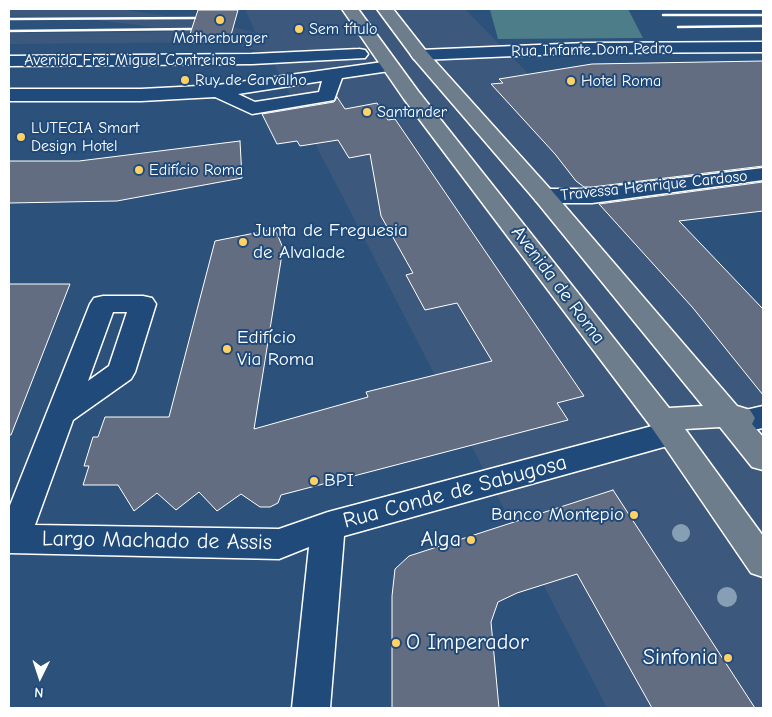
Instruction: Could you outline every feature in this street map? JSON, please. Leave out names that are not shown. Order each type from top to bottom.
[{"type":"main road","name":"Avenida de Roma","points":[[350,9],[385,59],[666,427],[763,562]]},
{"type":"main road","points":[[385,9],[420,55],[742,419],[763,458]]},
{"type":"main road","points":[[385,59],[420,55]]},
{"type":"main road","points":[[666,427],[742,419]]},
{"type":"street","name":"Rua Infante Dom Pedro","points":[[420,55],[586,48],[763,47]]},
{"type":"street","name":"Avenida Frei Miguel Contreiras","points":[[244,86],[266,74],[269,70],[268,66],[262,62],[252,59]]},
{"type":"street","name":"Avenida Frei Miguel Contreiras","points":[[9,61],[385,59]]},
{"type":"street","name":"Avenida Frei Miguel Contreiras","points":[[9,96],[141,95],[218,91],[334,74],[385,59]]},
{"type":"street","points":[[218,91],[252,108],[327,96],[334,74]]},
{"type":"street","name":"Travessa Henrique Cardoso","points":[[544,196],[592,196],[763,174]]},
{"type":"street","name":"Largo Machado de Assis","points":[[61,414],[11,539],[279,544],[328,526]]},
{"type":"street","name":"Rua Conde de Sabugosa","points":[[311,708],[328,526],[666,427]]},
{"type":"shaded area","points":[[9,9],[119,9],[194,20],[198,10],[238,10],[233,27],[256,33],[245,9],[465,9],[627,175],[763,308],[763,708],[607,708],[274,64],[266,53],[227,42],[9,44],[9,33],[173,32],[138,25],[86,19],[9,16]]},
{"type":"green space","points":[[628,9],[643,38],[498,39],[490,10]]},
{"type":"building","points":[[198,10],[238,10],[229,42],[187,43]]},
{"type":"building","points":[[763,61],[763,166],[592,187],[584,187],[576,181],[555,154],[491,84],[503,83],[499,79],[592,64]]},
{"type":"building","points":[[337,97],[345,109],[377,103],[388,120],[395,119],[584,396],[557,403],[568,420],[281,495],[278,503],[270,507],[260,507],[241,494],[217,511],[199,492],[176,510],[157,493],[134,511],[118,485],[83,485],[89,466],[84,466],[93,437],[98,437],[105,417],[169,417],[215,241],[275,229],[283,248],[254,429],[368,397],[366,392],[492,361],[457,303],[425,310],[406,275],[413,273],[381,216],[370,154],[349,158],[338,140],[300,146],[297,141],[277,144],[262,114],[334,102]]},
{"type":"building","name":"Edifício Roma","points":[[240,141],[242,178],[117,201],[9,203],[9,161],[79,161]]},
{"type":"building","points":[[763,182],[763,211],[679,221],[763,309],[763,395],[693,308],[599,204]]},
{"type":"building","points":[[9,284],[70,284],[11,435],[9,435]]},
{"type":"building","points":[[613,490],[755,708],[652,708],[577,574],[517,593],[498,602],[491,622],[499,708],[392,708],[392,596],[395,569],[409,556]]},
{"type":"railway","points":[[663,15],[763,15]]},
{"type":"railway","points":[[9,19],[195,18]]},
{"type":"railway","points":[[678,27],[763,26]]},
{"type":"railway","points":[[9,31],[191,29]]},
{"type":"place","name":"Motherburger","points":[[220,20]]},
{"type":"place","name":"Sem título","points":[[299,29]]},
{"type":"place","name":"Ruy de Carvalho","points":[[185,80]]},
{"type":"place","name":"Hotel Roma","points":[[571,81]]},
{"type":"place","name":"Santander","points":[[367,112]]},
{"type":"place","name":"LUTECIA Smart Design Hotel","points":[[21,137]]},
{"type":"place","name":"Edifício Roma","points":[[139,170]]},
{"type":"place","name":"Junta de Freguesia de Alvalade","points":[[243,242]]},
{"type":"place","name":"Edifício Via Roma","points":[[227,349]]},
{"type":"place","name":"BPI","points":[[314,481]]},
{"type":"place","name":"Banco Montepio","points":[[634,515]]},
{"type":"place","name":"Alga","points":[[471,540]]},
{"type":"place","name":"O Imperador","points":[[396,643]]},
{"type":"place","name":"Sinfonia","points":[[728,658]]}]
